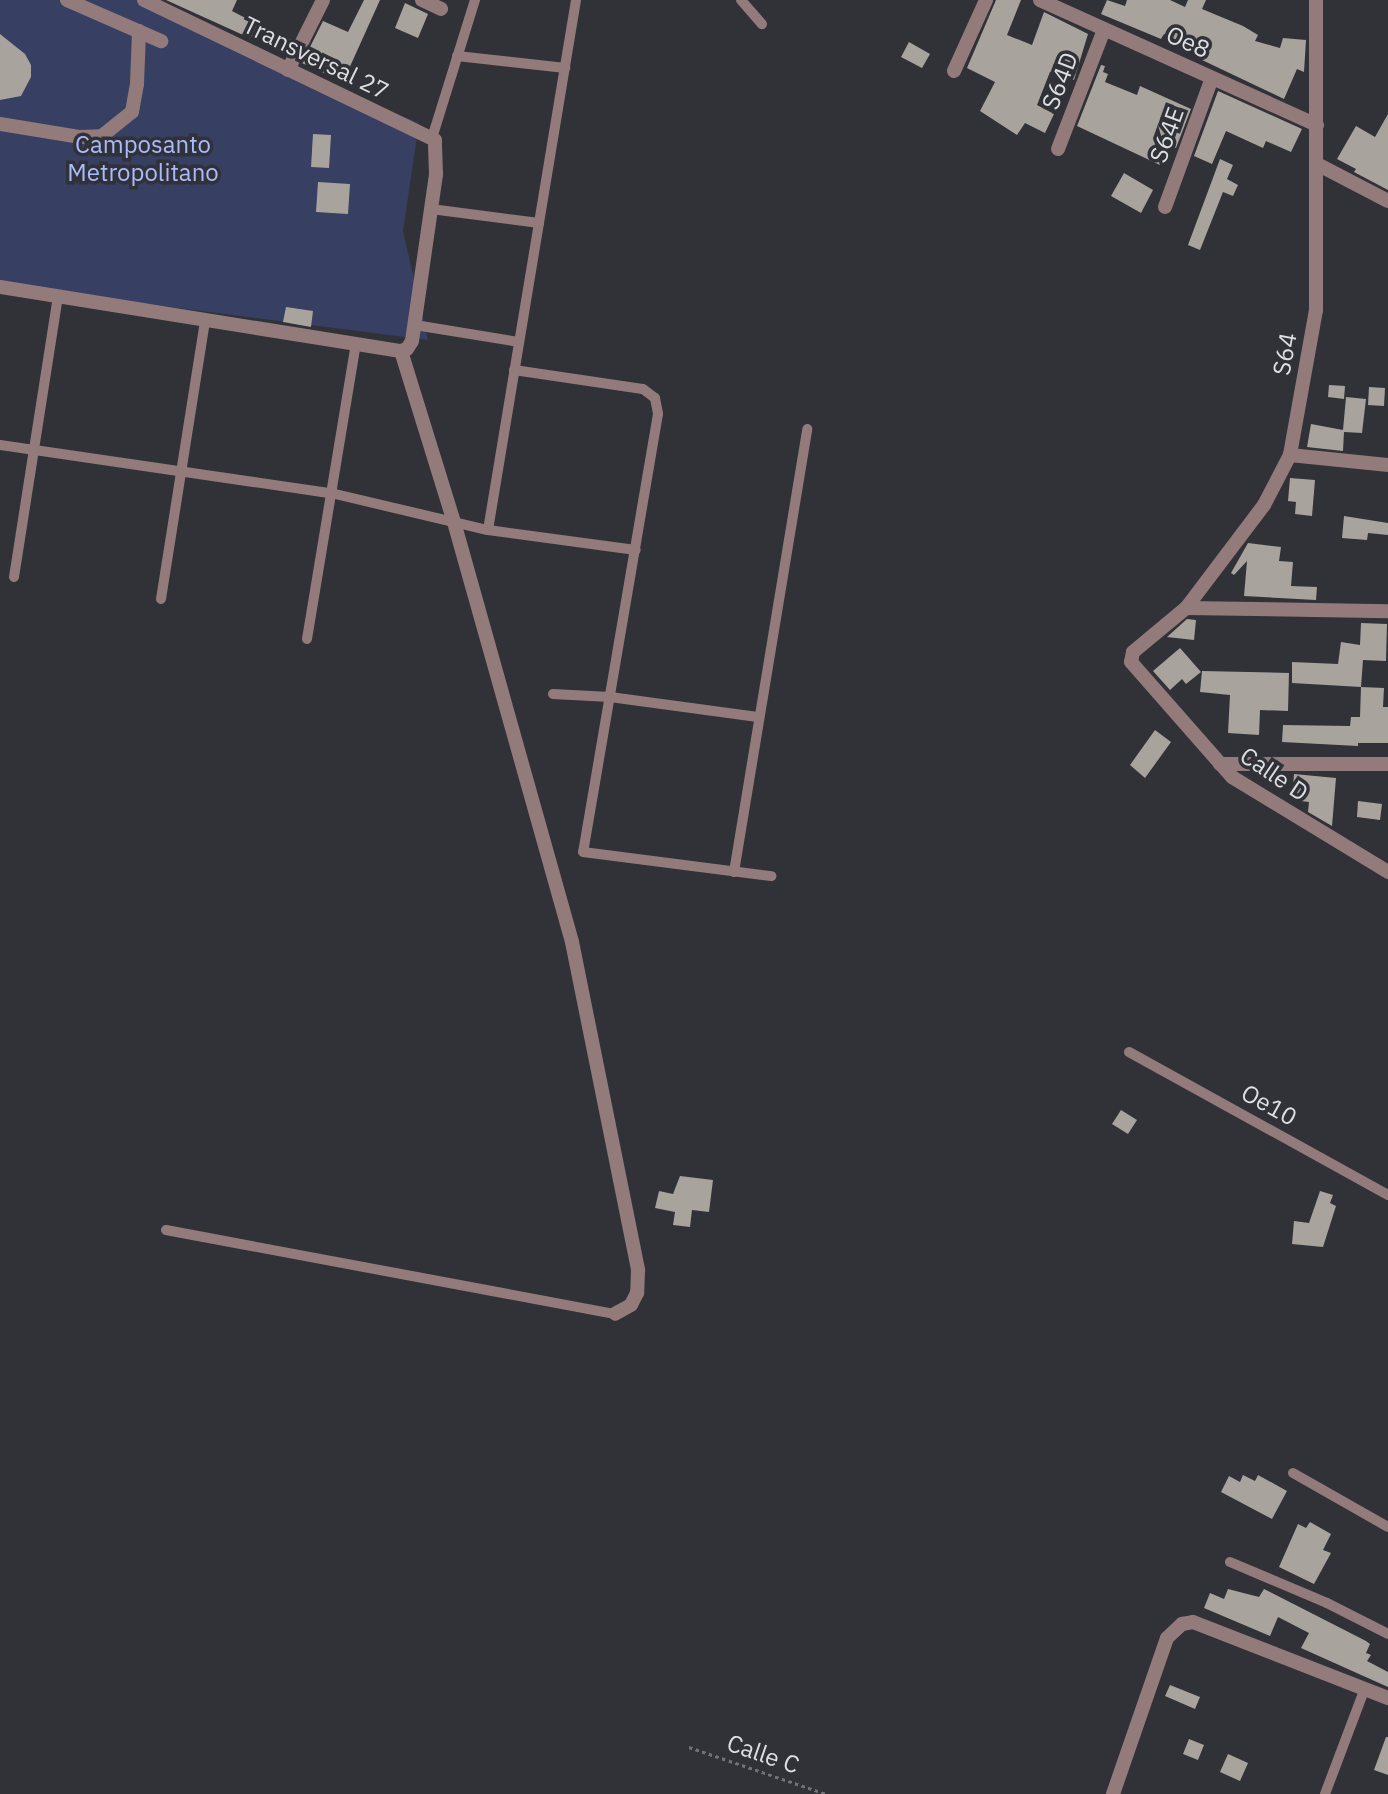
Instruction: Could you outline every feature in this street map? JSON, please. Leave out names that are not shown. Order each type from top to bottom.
[{"type":"street","points":[[67,0],[161,41]]},
{"type":"street","name":"Transversal 27","points":[[144,0],[432,138]]},
{"type":"street","points":[[288,70],[323,0]]},
{"type":"street","points":[[422,0],[441,9]]},
{"type":"street","points":[[954,71],[986,0]]},
{"type":"street","name":"Oe8","points":[[1040,0],[1317,125]]},
{"type":"street","name":"S64","points":[[1131,657],[1133,652],[1186,608],[1264,505],[1290,455],[1316,310],[1316,0]]},
{"type":"street","name":"S64D","points":[[1058,149],[1104,30]]},
{"type":"street","points":[[0,124],[79,137],[102,136],[131,112],[137,84],[139,31]]},
{"type":"street","name":"S64E","points":[[1165,208],[1212,78]]},
{"type":"street","points":[[0,287],[401,351],[407,349],[415,326],[431,209],[437,148],[432,138]]},
{"type":"street","points":[[1318,164],[1388,201]]},
{"type":"street","points":[[401,351],[454,522],[575,955],[638,1270],[637,1293],[631,1305],[615,1314]]},
{"type":"street","points":[[1290,455],[1388,465]]},
{"type":"street","points":[[1186,608],[1388,611]]},
{"type":"street","name":"Calle D","points":[[1131,657],[1133,666],[1232,777],[1388,872]]},
{"type":"street","points":[[1220,765],[1388,764]]},
{"type":"street","points":[[1113,1794],[1167,1639],[1182,1623],[1193,1622],[1388,1698]]},
{"type":"lane","points":[[432,138],[475,0]]},
{"type":"lane","points":[[488,530],[576,0]]},
{"type":"lane","points":[[741,0],[762,24]]},
{"type":"lane","points":[[457,56],[565,68]]},
{"type":"lane","points":[[431,209],[539,223]]},
{"type":"lane","points":[[14,578],[58,297]]},
{"type":"lane","points":[[161,599],[205,320]]},
{"type":"lane","points":[[415,326],[519,342]]},
{"type":"lane","points":[[307,639],[356,344]]},
{"type":"lane","points":[[514,370],[643,389],[655,398],[658,414],[583,852],[771,876]]},
{"type":"lane","points":[[734,872],[807,429]]},
{"type":"lane","points":[[0,445],[331,493],[488,530],[636,550]]},
{"type":"lane","points":[[552,694],[610,697],[758,716]]},
{"type":"lane","name":"Oe10","points":[[1129,1052],[1388,1195]]},
{"type":"lane","points":[[166,1230],[615,1314]]},
{"type":"lane","points":[[1293,1473],[1388,1527]]},
{"type":"lane","points":[[1230,1562],[1327,1603],[1388,1634]]},
{"type":"lane","points":[[1325,1794],[1365,1688]]},
{"type":"path","name":"Calle C","points":[[689,1747],[825,1794]]},
{"type":"green space","name":"Camposanto Metropolitano","points":[[0,0],[144,0],[288,70],[419,123],[403,231],[428,340],[0,285]]},
{"type":"building","points":[[166,0],[237,0],[232,11],[259,25],[252,39]]},
{"type":"building","points":[[364,0],[380,0],[343,82],[302,63],[323,21],[348,32]]},
{"type":"building","points":[[996,0],[1021,0],[1007,35],[1032,45],[1044,12],[1088,34],[1074,80],[1050,72],[1037,105],[1054,114],[1045,133],[1025,123],[1017,135],[980,111],[995,82],[967,68]]},
{"type":"building","points":[[1107,0],[1125,6],[1127,0],[1170,0],[1185,7],[1188,0],[1206,0],[1202,9],[1258,35],[1255,41],[1280,48],[1283,38],[1306,40],[1304,72],[1297,69],[1284,99],[1202,60],[1205,53],[1164,34],[1161,39],[1101,14]]},
{"type":"building","points":[[405,3],[428,14],[418,38],[395,28]]},
{"type":"building","points":[[0,34],[25,54],[31,65],[31,77],[21,96],[0,100]]},
{"type":"building","points":[[281,35],[292,40],[285,54],[275,49]]},
{"type":"building","points":[[909,42],[930,54],[922,68],[901,57]]},
{"type":"building","points":[[1101,65],[1105,66],[1103,72],[1108,74],[1105,82],[1137,95],[1140,86],[1191,109],[1176,148],[1169,145],[1160,165],[1077,126]]},
{"type":"building","points":[[1218,91],[1302,129],[1291,152],[1266,141],[1263,148],[1226,131],[1212,164],[1194,156]]},
{"type":"building","points":[[1388,114],[1388,190],[1354,172],[1356,169],[1337,159],[1356,126],[1375,137]]},
{"type":"building","points":[[313,134],[331,135],[329,168],[311,167]]},
{"type":"building","points":[[1220,159],[1233,165],[1227,179],[1238,185],[1233,196],[1223,192],[1200,250],[1188,245]]},
{"type":"building","points":[[1124,173],[1153,190],[1141,213],[1111,196]]},
{"type":"building","points":[[318,182],[350,184],[348,214],[316,212]]},
{"type":"building","points":[[286,307],[313,311],[311,327],[283,322]]},
{"type":"building","points":[[1329,385],[1345,386],[1344,399],[1328,397]]},
{"type":"building","points":[[1369,387],[1385,388],[1384,406],[1368,405]]},
{"type":"building","points":[[1346,397],[1366,399],[1362,433],[1344,432],[1343,451],[1307,447],[1311,424],[1343,430]]},
{"type":"building","points":[[1290,478],[1315,480],[1312,516],[1295,514],[1296,502],[1288,501]]},
{"type":"building","points":[[1344,516],[1388,523],[1388,535],[1368,533],[1367,540],[1342,538]]},
{"type":"building","points":[[1248,543],[1281,547],[1279,561],[1293,562],[1291,586],[1317,587],[1316,600],[1244,596],[1247,561],[1234,575],[1231,573]]},
{"type":"building","points":[[1187,619],[1196,620],[1194,640],[1167,637]]},
{"type":"building","points":[[1361,623],[1387,624],[1386,661],[1363,660],[1361,687],[1292,683],[1292,662],[1338,664],[1341,642],[1360,645]]},
{"type":"building","points":[[1180,648],[1201,672],[1186,684],[1182,679],[1170,690],[1153,671]]},
{"type":"building","points":[[1202,671],[1289,673],[1288,711],[1260,710],[1259,735],[1228,733],[1230,695],[1200,692]]},
{"type":"building","points":[[1361,687],[1384,688],[1383,707],[1388,707],[1388,743],[1358,743],[1358,746],[1282,742],[1283,725],[1350,726],[1351,717],[1360,717]]},
{"type":"building","points":[[1155,730],[1171,742],[1145,778],[1130,765]]},
{"type":"building","points":[[1294,774],[1336,778],[1332,826],[1308,812],[1309,802],[1292,800]]},
{"type":"building","points":[[1358,801],[1382,804],[1380,820],[1357,817]]},
{"type":"building","points":[[1121,1110],[1137,1120],[1128,1134],[1112,1124]]},
{"type":"building","points":[[680,1176],[713,1180],[709,1212],[692,1210],[690,1227],[673,1225],[675,1212],[655,1208],[659,1191],[673,1194]]},
{"type":"building","points":[[1320,1191],[1333,1195],[1330,1203],[1336,1206],[1323,1247],[1292,1244],[1294,1221],[1309,1223]]},
{"type":"building","points":[[1243,1475],[1255,1481],[1258,1475],[1287,1491],[1272,1519],[1221,1492],[1229,1476],[1240,1482]]},
{"type":"building","points":[[1310,1522],[1331,1534],[1323,1550],[1331,1553],[1314,1584],[1279,1567],[1298,1524],[1306,1528]]},
{"type":"building","points":[[1228,1589],[1259,1597],[1264,1589],[1366,1641],[1370,1644],[1366,1653],[1371,1655],[1367,1661],[1388,1672],[1388,1687],[1301,1648],[1309,1633],[1278,1617],[1270,1636],[1204,1608],[1210,1593],[1224,1599]]},
{"type":"building","points":[[1170,1685],[1200,1697],[1195,1709],[1165,1696]]},
{"type":"building","points":[[1388,1737],[1388,1775],[1374,1770]]},
{"type":"building","points":[[1189,1739],[1204,1745],[1198,1760],[1183,1754]]},
{"type":"building","points":[[1228,1754],[1248,1763],[1240,1781],[1220,1772]]}]
